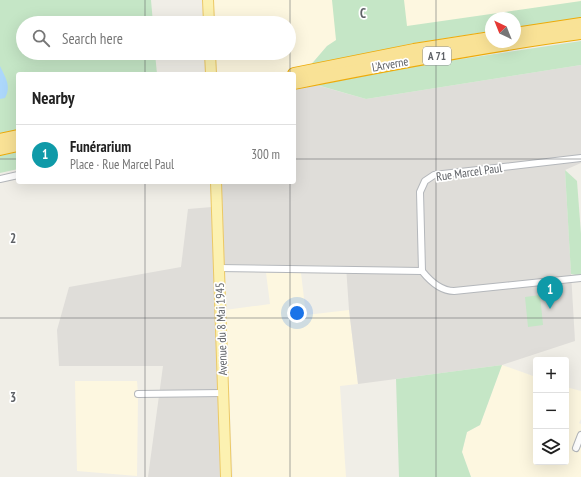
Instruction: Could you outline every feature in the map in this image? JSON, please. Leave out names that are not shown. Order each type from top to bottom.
[{"type":"highway","points":[[521,33],[581,24]]},
{"type":"highway","name":"L'Arverne","points":[[296,83],[485,47],[581,33]]},
{"type":"highway","name":"L'Arverne","points":[[296,74],[414,50],[485,39]]},
{"type":"highway","points":[[0,140],[16,136]]},
{"type":"highway","points":[[0,149],[16,145]]},
{"type":"main road","points":[[208,0],[209,16]]},
{"type":"main road","points":[[210,60],[211,72]]},
{"type":"main road","name":"Avenue du 8 Mai 1945","points":[[216,184],[226,477]]},
{"type":"street","name":"Rue Marcel Paul","points":[[422,271],[420,192],[425,182],[434,175],[581,158]]},
{"type":"street","points":[[0,179],[16,175]]},
{"type":"street","points":[[218,268],[422,271],[439,287],[454,292],[581,278]]},
{"type":"street","points":[[138,394],[223,393]]},
{"type":"street","points":[[576,448],[581,435]]},
{"type":"shaded area","points":[[213,0],[581,0],[581,3],[521,12],[485,12],[485,18],[336,41],[327,46],[309,67],[286,72],[216,72],[215,60],[296,60],[296,16],[214,16]]},
{"type":"shaded area","points":[[581,65],[581,163],[565,170],[575,341],[502,365],[358,384],[349,310],[346,266],[224,264],[219,184],[296,184],[296,90],[316,85],[366,99]]},
{"type":"shaded area","points":[[212,207],[218,334],[221,477],[148,477],[163,366],[59,366],[57,330],[69,287],[181,267],[188,209]]},
{"type":"shaded area","points":[[266,273],[301,273],[306,315],[349,310],[358,384],[340,386],[346,477],[233,477],[225,310],[270,304]]},
{"type":"shaded area","points":[[502,365],[533,376],[533,465],[569,465],[569,388],[581,391],[581,419],[579,423],[581,424],[581,477],[471,477],[462,452],[467,432],[480,425]]},
{"type":"shaded area","points":[[75,381],[137,381],[137,476],[77,471]]},
{"type":"green space","points":[[0,0],[151,0],[152,16],[16,16],[16,60],[156,60],[157,72],[16,72],[16,148],[3,155],[16,152],[16,169],[0,173]]},
{"type":"green space","points":[[332,0],[404,0],[407,26],[485,15],[485,32],[409,44],[309,67],[327,46],[336,40]]},
{"type":"green space","points":[[581,1],[581,18],[521,27],[521,12],[504,12]]},
{"type":"green space","points":[[581,41],[581,65],[366,99],[317,85],[421,65]]},
{"type":"green space","points":[[565,170],[577,181],[581,234],[581,276],[571,274]]},
{"type":"green space","points":[[540,295],[543,325],[528,327],[525,297]]},
{"type":"green space","points":[[502,365],[480,425],[467,432],[462,452],[471,477],[399,477],[396,379]]},
{"type":"water","points":[[0,66],[6,78],[8,89],[5,98],[0,99]]},
{"type":"place","name":"Funérarium","points":[[550,309]]}]
